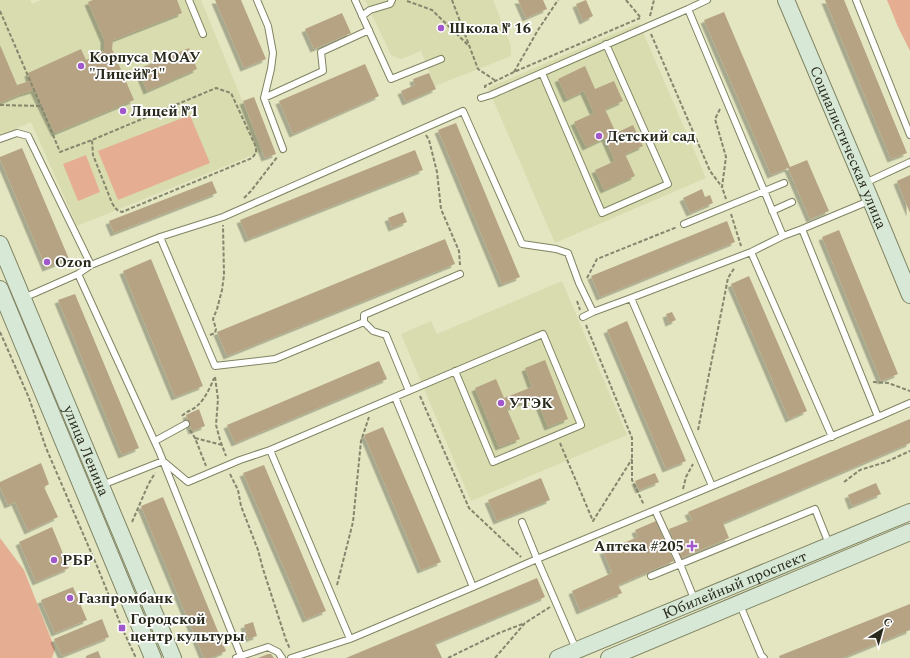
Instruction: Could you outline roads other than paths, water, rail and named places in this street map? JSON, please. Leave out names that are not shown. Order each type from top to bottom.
[{"type":"main road","name":"Социалистическая улица","points":[[786,0],[910,295]]},
{"type":"main road","name":"улица Ленина","points":[[0,244],[173,658]]},
{"type":"main road","name":"улица Ленина","points":[[0,289],[153,658]]},
{"type":"main road","name":"Юбилейный проспект","points":[[609,658],[707,605],[830,546],[910,512]]},
{"type":"main road","name":"Юбилейный проспект","points":[[558,658],[576,650],[707,605],[740,603],[910,532]]},
{"type":"lane","points":[[189,0],[203,34]]},
{"type":"lane","points":[[257,0],[268,26],[273,53],[264,98],[284,149]]},
{"type":"lane","points":[[355,0],[391,79],[441,59]]},
{"type":"lane","points":[[362,16],[370,10],[390,4],[392,0]]},
{"type":"lane","points":[[481,98],[542,73],[707,0]]},
{"type":"lane","points":[[856,0],[910,135]]},
{"type":"lane","points":[[688,9],[783,236]]},
{"type":"lane","points":[[264,98],[323,71],[321,52],[369,30]]},
{"type":"lane","points":[[542,73],[602,213],[668,184],[606,44]]},
{"type":"lane","points":[[23,298],[78,274],[91,265],[160,237],[223,217],[463,111],[522,244],[556,249],[568,253],[579,283],[593,312]]},
{"type":"lane","points":[[0,139],[16,133],[28,136],[91,265]]},
{"type":"lane","points":[[864,184],[910,162]]},
{"type":"lane","points":[[684,224],[784,183]]},
{"type":"lane","points":[[583,317],[751,252],[783,236],[871,200]]},
{"type":"lane","points":[[772,211],[792,202]]},
{"type":"lane","points":[[802,229],[878,418]]},
{"type":"lane","points":[[160,237],[215,366],[276,359],[364,322]]},
{"type":"lane","points":[[751,252],[832,437]]},
{"type":"lane","points":[[78,274],[163,461],[239,657],[268,647],[278,652],[282,658]]},
{"type":"lane","points":[[409,391],[386,335],[374,331],[364,322],[364,315],[460,274]]},
{"type":"lane","points":[[631,298],[712,486]]},
{"type":"lane","points":[[163,461],[188,482],[228,465],[270,450],[455,371],[543,334],[581,425],[493,462],[455,371]]},
{"type":"lane","points":[[394,397],[473,587]]},
{"type":"lane","points":[[293,657],[350,639],[537,559],[910,404]]},
{"type":"lane","points":[[155,442],[186,424]]},
{"type":"lane","points":[[270,450],[350,639]]},
{"type":"lane","points":[[101,485],[163,461]]},
{"type":"lane","points":[[651,576],[815,509],[830,546]]},
{"type":"lane","points":[[655,510],[680,564],[707,605]]},
{"type":"lane","points":[[522,522],[576,650]]},
{"type":"lane","points":[[740,603],[761,655],[764,658]]},
{"type":"place","name":"Школа № 16","points":[[441,28]]},
{"type":"place","name":"Корпуса МОАУ \"Лицей№1\"","points":[[81,66]]},
{"type":"place","name":"Лицей №1","points":[[123,111]]},
{"type":"place","name":"Детский сад","points":[[599,136]]},
{"type":"place","name":"Ozon","points":[[47,262]]},
{"type":"place","name":"УТЭК","points":[[501,403]]},
{"type":"place","name":"Аптека #205","points":[[692,546]]},
{"type":"place","name":"РБР","points":[[54,560]]},
{"type":"place","name":"Газпромбанк","points":[[70,598]]},
{"type":"place","name":"Городской центр культуры","points":[[122,628]]}]
